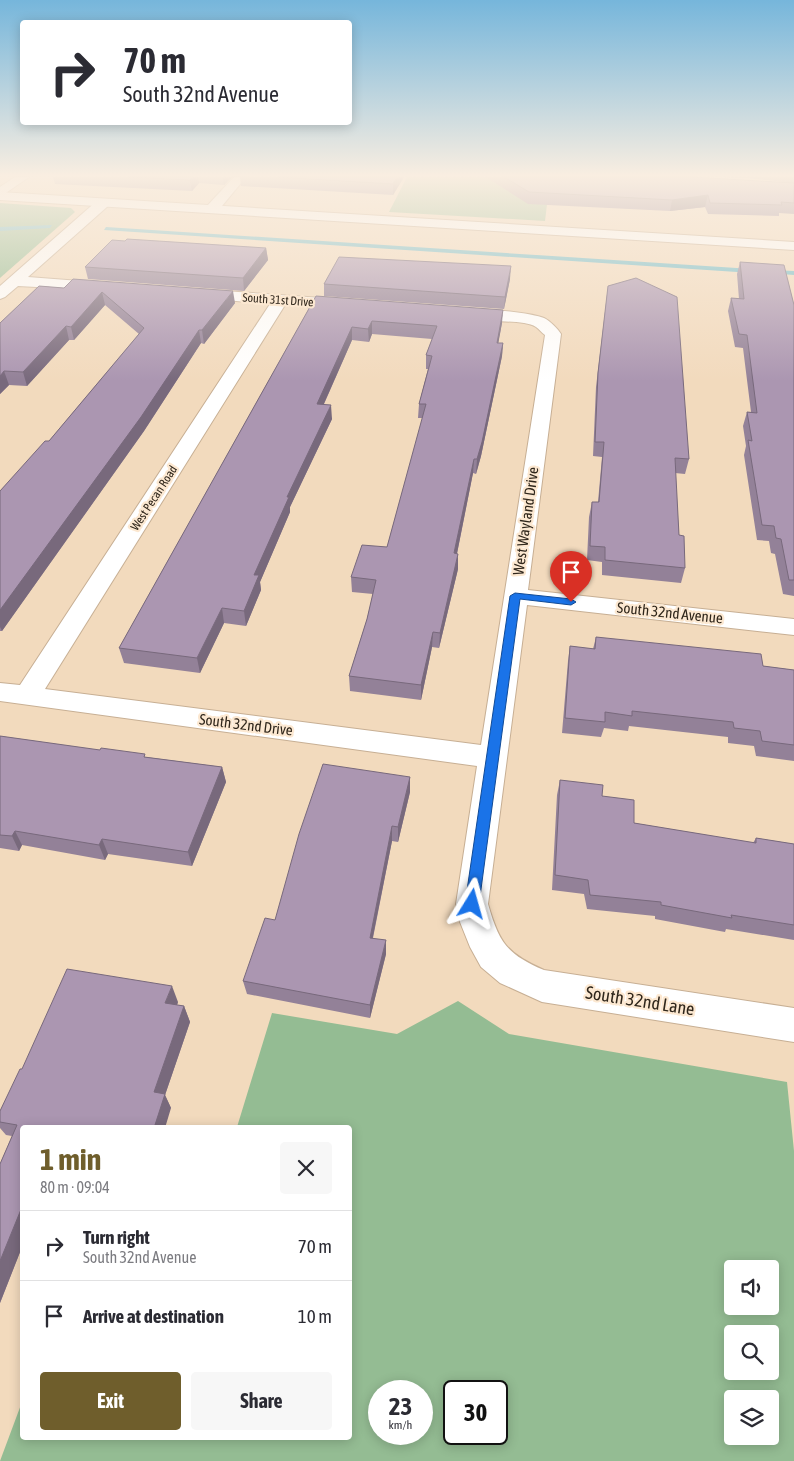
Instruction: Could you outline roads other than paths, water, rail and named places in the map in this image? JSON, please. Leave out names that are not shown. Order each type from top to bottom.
[{"type":"street","points":[[0,294],[56,245]]},
{"type":"street","points":[[781,245],[794,246]]},
{"type":"street","points":[[15,282],[123,289]]},
{"type":"street","name":"South 31st Drive","points":[[182,293],[368,307]]},
{"type":"street","name":"West Pecan Road","points":[[27,696],[280,300]]},
{"type":"street","name":"West Wayland Drive","points":[[446,312],[514,317],[540,322],[553,334],[472,904],[479,936],[492,959]]},
{"type":"street","name":"South 32nd Avenue","points":[[515,596],[794,627]]},
{"type":"street","name":"South 32nd Drive","points":[[0,692],[493,757]]},
{"type":"street","name":"South 32nd Lane","points":[[492,959],[511,973],[542,986],[794,1025]]},
{"type":"waterway","points":[[355,245],[752,271]]},
{"type":"waterway","points":[[771,272],[794,273]]}]
